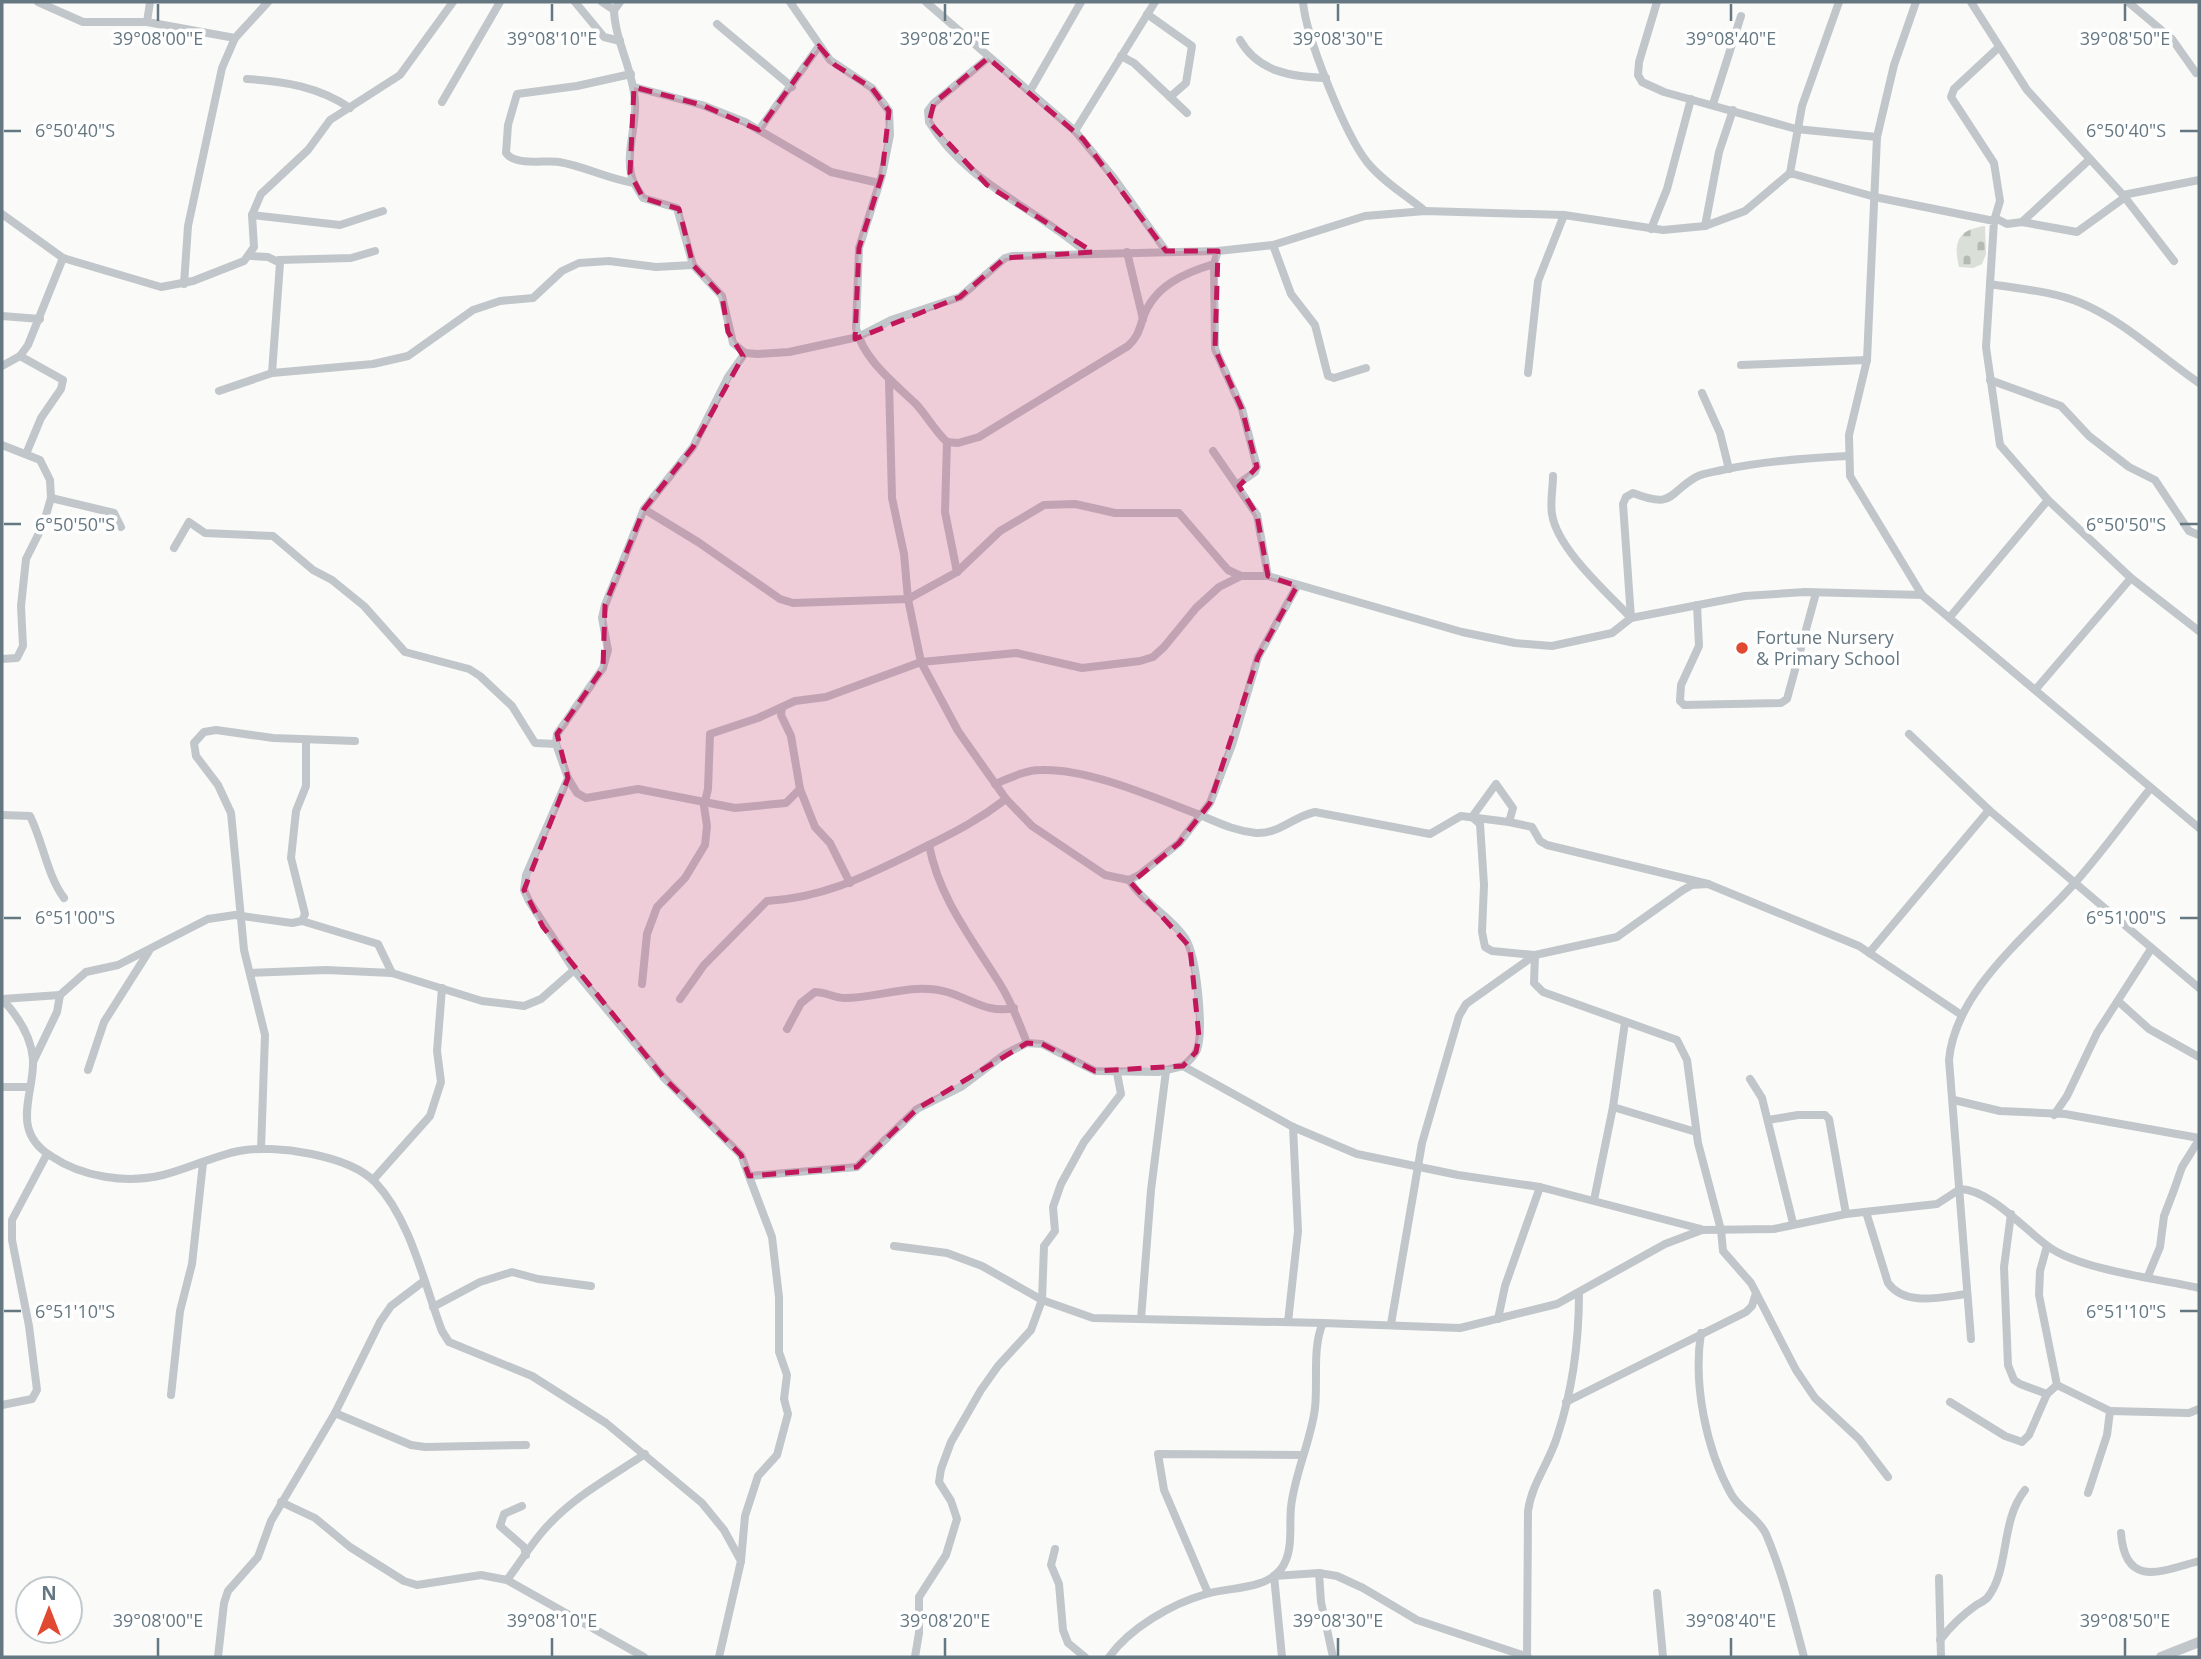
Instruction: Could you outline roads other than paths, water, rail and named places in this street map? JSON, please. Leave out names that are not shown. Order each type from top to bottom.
[{"type":"street","points":[[38,2],[83,22],[146,22],[235,38]]},
{"type":"street","points":[[146,22],[150,2]]},
{"type":"street","points":[[184,284],[188,226],[200,181],[209,122],[222,68],[235,38],[268,2]]},
{"type":"street","points":[[251,256],[254,247],[252,215],[261,194],[308,150],[330,120],[407,69],[453,2]]},
{"type":"street","points":[[442,103],[500,2]]},
{"type":"street","points":[[575,2],[604,37],[620,41]]},
{"type":"street","points":[[602,2],[614,10],[634,87],[635,112],[629,165],[634,183],[643,198],[672,205],[680,212],[693,265],[718,290],[724,302],[727,332],[735,346],[745,353],[789,352],[858,337],[891,320],[960,297],[1005,258],[1029,254],[1218,251],[1273,245],[1365,216],[1425,211],[1564,215],[1651,229],[1705,226],[1745,211],[1790,173],[1796,129],[1839,2]]},
{"type":"street","points":[[614,10],[620,2]]},
{"type":"street","points":[[790,2],[835,65],[862,81],[887,106],[890,135],[859,248],[856,317],[858,337],[888,381],[916,405],[947,442],[945,512],[957,572]]},
{"type":"street","points":[[926,2],[1075,131],[1114,178],[1154,239],[1166,251]]},
{"type":"street","points":[[1030,91],[1081,2]]},
{"type":"street","points":[[1075,131],[1155,2]]},
{"type":"street","points":[[1303,2],[1309,30],[1326,78],[1369,164],[1425,211]]},
{"type":"street","points":[[1657,2],[1638,75],[1642,82],[1796,129],[1877,137]]},
{"type":"street","points":[[1916,2],[1894,65],[1877,137],[1867,360],[1849,435],[1848,456],[1853,484],[1922,595],[2199,828]]},
{"type":"street","points":[[1971,2],[2027,90],[2123,196],[2174,261]]},
{"type":"street","points":[[2128,2],[2172,39],[2196,73]]},
{"type":"street","points":[[1147,15],[1192,46],[1186,83],[1170,97]]},
{"type":"street","points":[[1713,104],[1741,16]]},
{"type":"street","points":[[717,24],[792,87]]},
{"type":"street","points":[[1240,40],[1247,51],[1268,68],[1293,76],[1326,78]]},
{"type":"street","points":[[759,130],[819,46]]},
{"type":"street","points":[[1998,48],[1954,89],[1951,97],[1983,142],[1994,163],[2000,201],[1994,220],[1986,347],[2000,445],[2048,499],[2131,578],[2199,631]]},
{"type":"street","points":[[1121,56],[1134,63],[1187,113]]},
{"type":"street","points":[[989,58],[934,103],[928,111],[929,122],[987,186],[1038,214],[1088,254]]},
{"type":"street","points":[[631,74],[578,86],[517,94],[508,125],[506,153],[513,159],[558,162],[603,177],[634,183]]},
{"type":"street","points":[[247,79],[306,87],[325,93],[350,108]]},
{"type":"street","points":[[634,87],[702,105],[759,130],[831,172],[879,183]]},
{"type":"street","points":[[1651,229],[1667,189],[1691,99]]},
{"type":"street","points":[[1705,226],[1719,152],[1733,110]]},
{"type":"street","points":[[2022,222],[2090,159]]},
{"type":"street","points":[[1790,173],[1875,197],[2007,224],[2022,222],[2077,232],[2123,196],[2199,180]]},
{"type":"street","points":[[252,215],[341,225],[383,211]]},
{"type":"street","points":[[2,214],[63,258],[161,287],[184,284],[251,256],[279,260],[351,258],[375,251]]},
{"type":"street","points":[[1528,373],[1538,281],[1564,215]]},
{"type":"street","points":[[1273,245],[1291,294],[1315,325],[1328,376],[1334,378],[1366,368]]},
{"type":"street","points":[[1218,251],[1214,264],[1215,349],[1242,409],[1256,467],[1255,472],[1238,484]]},
{"type":"street","points":[[1127,253],[1143,319]]},
{"type":"street","points":[[2,366],[20,356],[40,319],[63,258]]},
{"type":"street","points":[[272,373],[279,260]]},
{"type":"street","points":[[219,391],[272,373],[373,364],[408,356],[473,310],[500,301],[533,298],[562,271],[579,263],[609,261],[656,267],[693,265]]},
{"type":"street","points":[[947,442],[958,443],[979,437],[1128,346],[1139,334],[1143,319],[1168,284],[1185,273],[1214,264]]},
{"type":"street","points":[[1990,285],[2035,291],[2082,304],[2123,328],[2199,383]]},
{"type":"street","points":[[2,316],[40,319]]},
{"type":"street","points":[[745,353],[727,377],[693,447],[644,509],[604,605],[602,618],[608,650],[603,668],[561,726],[556,744],[568,778],[577,793],[586,798],[638,789],[736,808],[786,803],[800,789]]},
{"type":"street","points":[[20,356],[63,380],[61,389],[41,418],[26,454]]},
{"type":"street","points":[[1741,365],[1867,360]]},
{"type":"street","points":[[1990,380],[2061,407],[2089,436],[2129,467],[2155,480],[2189,531],[2199,535]]},
{"type":"street","points":[[749,1176],[857,1167],[917,1108],[961,1087],[1005,1054],[1027,1043],[1042,1044],[1095,1071],[1117,1073],[1166,1071],[1183,1066],[1196,1052],[1199,1037],[1190,947],[1178,929],[1144,900],[1129,880],[1105,875],[1089,867],[1032,826],[1006,799],[958,731],[921,662],[908,599],[904,554],[891,498],[888,381]]},
{"type":"street","points":[[1702,393],[1720,433],[1729,469]]},
{"type":"street","points":[[2,445],[40,460],[50,480],[51,498],[43,525],[26,559],[21,607],[23,650],[17,658],[2,659]]},
{"type":"street","points":[[1213,451],[1257,515],[1268,576]]},
{"type":"street","points":[[642,984],[647,934],[657,907],[685,878],[705,845],[707,826],[704,806],[710,734],[795,701],[833,695],[921,662],[1007,653],[1035,654],[1082,668],[1140,661],[1153,657],[1164,647],[1196,608],[1219,587],[1241,576],[1268,576],[1462,632],[1541,647],[1612,633],[1625,626],[1631,618],[1623,504],[1626,497],[1633,494],[1647,499],[1670,498],[1696,477],[1771,461],[1848,456]]},
{"type":"street","points":[[1553,476],[1551,513],[1554,525],[1568,549],[1631,618]]},
{"type":"street","points":[[51,498],[114,513],[121,527]]},
{"type":"street","points":[[1950,617],[2048,499]]},
{"type":"street","points":[[644,509],[698,542],[779,599],[793,603],[908,599],[957,572],[984,544],[1016,519],[1044,505],[1069,504],[1115,513],[1179,513],[1218,563],[1241,576]]},
{"type":"street","points":[[174,548],[189,522],[205,533],[273,536],[313,570],[332,580],[364,606],[405,652],[469,669],[503,696],[535,743],[556,744]]},
{"type":"street","points":[[2036,689],[2131,578]]},
{"type":"street","points":[[1129,880],[1169,852],[1200,816],[1215,792],[1258,657],[1297,586]]},
{"type":"street","points":[[1631,618],[1745,596],[1816,593],[1922,595]]},
{"type":"street","points":[[1697,605],[1699,646],[1681,685],[1679,701],[1684,705],[1781,703],[1787,699],[1816,593]]},
{"type":"street","points":[[782,708],[781,715],[791,736],[800,789],[815,827],[830,843],[850,883]]},
{"type":"street","points":[[261,1149],[265,1035],[250,972],[229,803],[196,755],[194,743],[208,730],[306,740],[355,741]]},
{"type":"street","points":[[1909,734],[1989,810],[2199,988]]},
{"type":"street","points":[[302,921],[305,914],[291,858],[296,811],[306,786],[306,740]]},
{"type":"street","points":[[995,784],[1031,771],[1053,770],[1124,786],[1231,829],[1258,833],[1279,831],[1303,815],[1315,813],[1430,834],[1451,819],[1472,817],[1532,827],[1540,841],[1568,851],[1630,862],[1708,884],[1834,934],[1869,953],[1960,1014]]},
{"type":"street","points":[[568,778],[526,875],[524,890],[543,927],[574,970],[664,1079],[741,1155],[772,1237],[779,1297],[779,1352],[787,1375],[784,1399],[788,1414],[777,1455],[758,1476],[745,1516],[741,1561],[719,1657]]},
{"type":"street","points":[[1472,817],[1496,784],[1513,807],[1509,822]]},
{"type":"street","points":[[1972,1339],[1949,1060],[1951,1036],[1960,1014],[2025,934],[2074,884],[2150,789]]},
{"type":"street","points":[[680,999],[704,965],[767,901],[790,900],[868,877],[971,825],[1006,799]]},
{"type":"street","points":[[1869,953],[1989,810]]},
{"type":"street","points":[[2,816],[30,816],[48,859],[55,886],[64,898]]},
{"type":"street","points":[[1472,817],[1480,824],[1484,885],[1482,932],[1485,947],[1492,951],[1535,955],[1617,937],[1683,890],[1692,885],[1708,884]]},
{"type":"street","points":[[929,845],[934,872],[958,920],[1014,1008],[1027,1043]]},
{"type":"street","points":[[2,999],[60,995],[86,972],[118,965],[199,921],[225,915],[292,923],[302,921],[378,944],[392,973]]},
{"type":"street","points":[[88,1070],[104,1022],[150,948]]},
{"type":"street","points":[[2054,1115],[2067,1096],[2097,1033],[2151,949]]},
{"type":"street","points":[[1535,955],[1536,987],[1567,1002],[1677,1040],[1687,1060],[1696,1132],[1721,1230],[1723,1251],[1756,1293],[1796,1370],[1809,1388],[1858,1439],[1888,1477]]},
{"type":"street","points":[[1391,1324],[1434,1094],[1459,1016],[1466,1004],[1535,955]]},
{"type":"street","points":[[250,972],[326,970],[392,973],[482,1001],[524,1006],[541,999],[574,970]]},
{"type":"street","points":[[373,1180],[430,1116],[441,1082],[437,1051],[442,988]]},
{"type":"street","points":[[787,1029],[801,1003],[815,992],[828,992],[838,998],[848,998],[906,990],[935,990],[946,991],[988,1009],[1014,1008]]},
{"type":"street","points":[[60,995],[57,1012],[33,1062],[26,1115],[30,1132],[47,1154],[80,1172],[133,1178],[162,1175],[229,1153],[261,1149],[335,1159],[373,1180],[392,1207],[449,1342],[556,1388],[645,1454],[702,1503],[724,1530],[741,1561]]},
{"type":"street","points":[[2,999],[20,1020],[29,1041],[33,1062]]},
{"type":"street","points":[[2118,1001],[2149,1029],[2199,1057]]},
{"type":"street","points":[[1594,1200],[1613,1107],[1625,1022]]},
{"type":"street","points":[[1183,1066],[1293,1126],[1357,1154],[1419,1168],[1540,1187],[1702,1230],[1766,1229],[1846,1214],[1937,1204],[1960,1189],[1975,1193],[2011,1214],[2047,1246],[2084,1263],[2199,1288]]},
{"type":"street","points":[[1141,1319],[1151,1190],[1166,1071]]},
{"type":"street","points":[[915,1657],[919,1633],[919,1597],[946,1555],[957,1519],[951,1501],[939,1482],[941,1469],[951,1442],[981,1390],[998,1366],[1031,1330],[1042,1300],[1044,1246],[1055,1231],[1053,1203],[1084,1142],[1121,1094],[1117,1073]]},
{"type":"street","points":[[1750,1079],[1762,1098],[1793,1223]]},
{"type":"street","points":[[2,1087],[29,1087]]},
{"type":"street","points":[[1954,1100],[2000,1111],[2054,1115],[2199,1139],[2182,1167],[2164,1216],[2160,1247],[2148,1276]]},
{"type":"street","points":[[1613,1107],[1696,1132]]},
{"type":"street","points":[[1768,1120],[1798,1115],[1825,1115],[1829,1119],[1846,1214]]},
{"type":"street","points":[[1288,1322],[1298,1231],[1293,1126]]},
{"type":"street","points":[[2,1405],[32,1399],[37,1390],[31,1337],[12,1240],[12,1220],[47,1154]]},
{"type":"street","points":[[171,1395],[180,1311],[191,1264],[203,1163]]},
{"type":"street","points":[[1498,1320],[1505,1286],[1540,1187]]},
{"type":"street","points":[[1866,1212],[1888,1283],[1894,1291],[1921,1299],[1967,1294]]},
{"type":"street","points":[[2011,1214],[2004,1267],[2008,1365],[2014,1380],[2047,1394]]},
{"type":"street","points":[[894,1246],[947,1253],[971,1262],[1042,1300],[1093,1318],[1182,1322],[1391,1324],[1460,1328],[1556,1304],[1665,1244],[1702,1230]]},
{"type":"street","points":[[2047,1246],[2040,1271],[2039,1295],[2057,1385]]},
{"type":"street","points":[[432,1307],[480,1282],[512,1272],[545,1280],[591,1286]]},
{"type":"street","points":[[218,1657],[223,1603],[229,1591],[258,1558],[281,1502],[335,1413],[380,1322],[391,1306],[424,1281]]},
{"type":"street","points":[[1109,1657],[1123,1640],[1142,1625],[1208,1593],[1259,1583],[1274,1576],[1319,1573],[1337,1576],[1363,1588],[1417,1620],[1528,1657],[1528,1511],[1534,1485],[1558,1434],[1566,1402],[1579,1323],[1579,1293]]},
{"type":"street","points":[[1566,1402],[1746,1311],[1752,1306],[1756,1293]]},
{"type":"street","points":[[1282,1657],[1274,1576],[1287,1560],[1294,1488],[1315,1410],[1318,1335],[1323,1323]]},
{"type":"street","points":[[1701,1333],[1697,1368],[1708,1428],[1731,1495],[1765,1531],[1785,1586],[1804,1657]]},
{"type":"street","points":[[1950,1402],[2005,1436],[2022,1442],[2029,1436],[2047,1394],[2057,1385]]},
{"type":"street","points":[[2057,1385],[2110,1411],[2189,1413],[2199,1409]]},
{"type":"street","points":[[2088,1493],[2107,1435],[2110,1411]]},
{"type":"street","points":[[335,1413],[411,1445],[526,1445]]},
{"type":"street","points":[[507,1580],[542,1531],[577,1499],[645,1454]]},
{"type":"street","points":[[1208,1593],[1164,1490],[1158,1454],[1301,1455]]},
{"type":"street","points":[[1940,1640],[1951,1625],[1987,1598],[1996,1577],[2007,1526],[2018,1499],[2025,1490]]},
{"type":"street","points":[[281,1502],[315,1518],[350,1547],[404,1581],[416,1585],[481,1575],[507,1580],[645,1657]]},
{"type":"street","points":[[522,1506],[504,1514],[500,1526],[524,1547],[526,1555]]},
{"type":"street","points":[[2121,1533],[2122,1550],[2130,1564],[2139,1570],[2159,1573],[2199,1561]]},
{"type":"street","points":[[1055,1549],[1050,1558],[1059,1584],[1063,1630],[1068,1643],[1085,1657]]},
{"type":"street","points":[[1319,1573],[1321,1602],[1333,1657]]},
{"type":"street","points":[[1939,1578],[1941,1657]]},
{"type":"street","points":[[1657,1593],[1662,1657]]},
{"type":"street","points":[[2161,1657],[2199,1642]]},
{"type":"place","name":"Fortune Nursery & Primary School","points":[[1742,648]]}]
